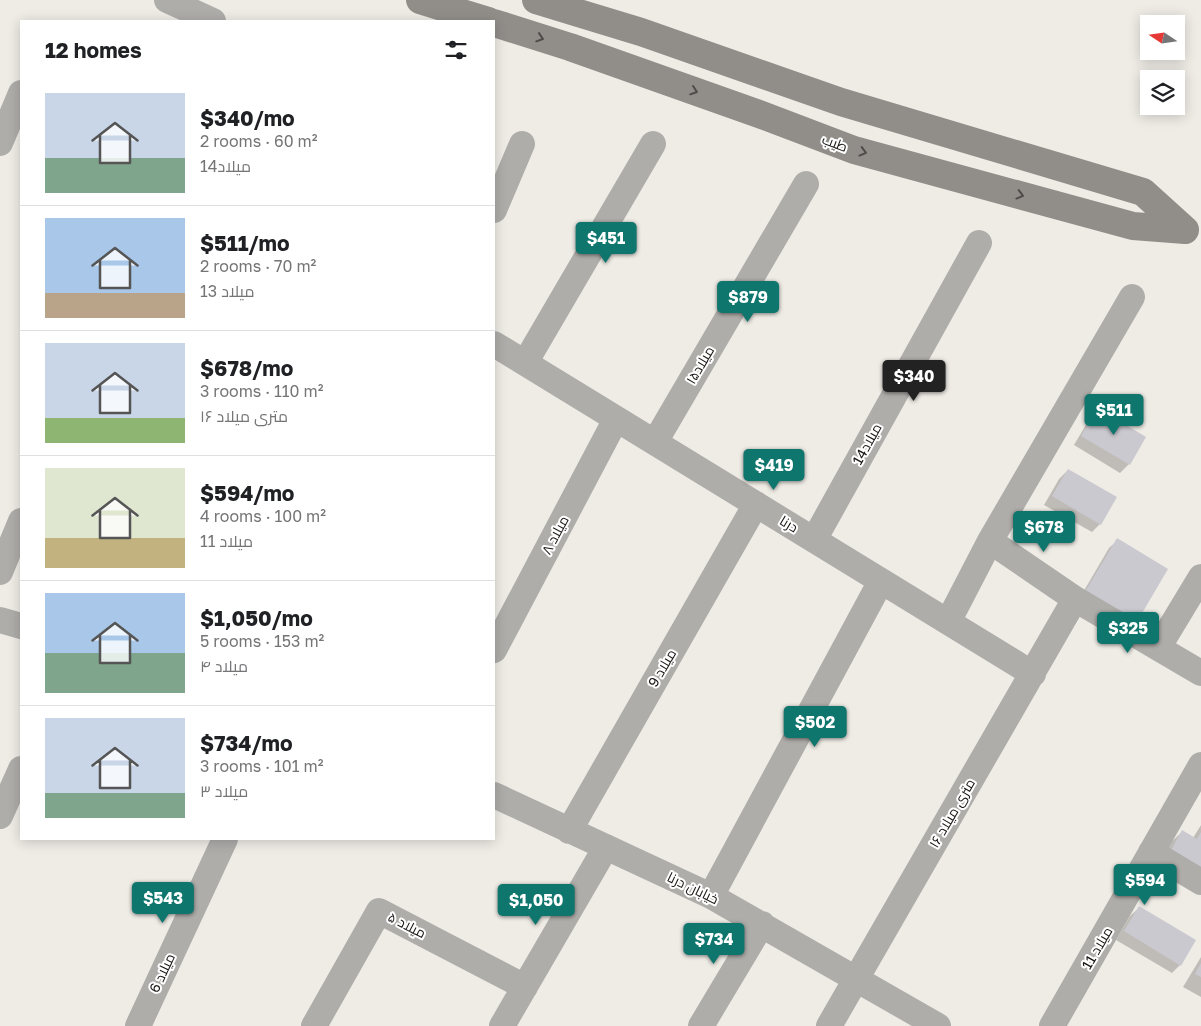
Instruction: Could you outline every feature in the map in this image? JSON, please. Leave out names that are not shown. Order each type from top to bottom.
[{"type":"main road","points":[[420,0],[485,20]]},
{"type":"main road","name":"طیب","points":[[536,0],[641,32],[841,102],[1143,192],[1193,234]]},
{"type":"main road","name":"طیب","points":[[495,23],[759,114],[854,150],[1133,226],[1193,234]]},
{"type":"street","points":[[168,0],[211,20]]},
{"type":"street","points":[[0,143],[13,98]]},
{"type":"street","points":[[495,208],[522,144]]},
{"type":"street","points":[[524,363],[653,144]]},
{"type":"street","name":"میلاد۱۵","points":[[655,442],[806,184]]},
{"type":"street","name":"میلاد14","points":[[814,540],[978,243]]},
{"type":"street","points":[[948,622],[990,541],[1132,297]]},
{"type":"street","name":"درنا","points":[[495,345],[1033,674]]},
{"type":"street","name":"میلاد ۸","points":[[495,648],[616,419]]},
{"type":"street","name":"میلاد 9","points":[[569,831],[756,504]]},
{"type":"street","points":[[0,572],[20,522]]},
{"type":"street","points":[[990,541],[1076,600],[1201,673]]},
{"type":"street","points":[[1158,648],[1201,577]]},
{"type":"street","points":[[712,896],[882,581]]},
{"type":"street","name":"۱۶ متری میلاد","points":[[829,1026],[1076,600]]},
{"type":"street","points":[[0,620],[20,626]]},
{"type":"street","name":"میلاد 11","points":[[1052,1026],[1201,765]]},
{"type":"street","points":[[0,816],[20,771]]},
{"type":"street","name":"خیابان درنا","points":[[495,795],[712,896],[938,1026]]},
{"type":"street","name":"میلاد 6","points":[[138,1026],[225,840]]},
{"type":"street","points":[[502,1026],[606,847]]},
{"type":"street","points":[[1151,852],[1201,882]]},
{"type":"street","name":"میلاد ۵","points":[[314,1026],[379,911],[525,987]]},
{"type":"street","points":[[701,1026],[762,924]]},
{"type":"building","points":[[1098,408],[1146,437],[1130,465],[1081,436]]},
{"type":"building","points":[[1068,469],[1117,497],[1101,525],[1052,496]]},
{"type":"building","points":[[1117,538],[1168,569],[1134,627],[1082,597]]},
{"type":"building","points":[[1182,830],[1197,839],[1201,832],[1201,875],[1168,856]]},
{"type":"building","points":[[1139,906],[1196,940],[1181,966],[1124,931]]},
{"type":"building","points":[[1201,963],[1201,977],[1195,974]]}]
